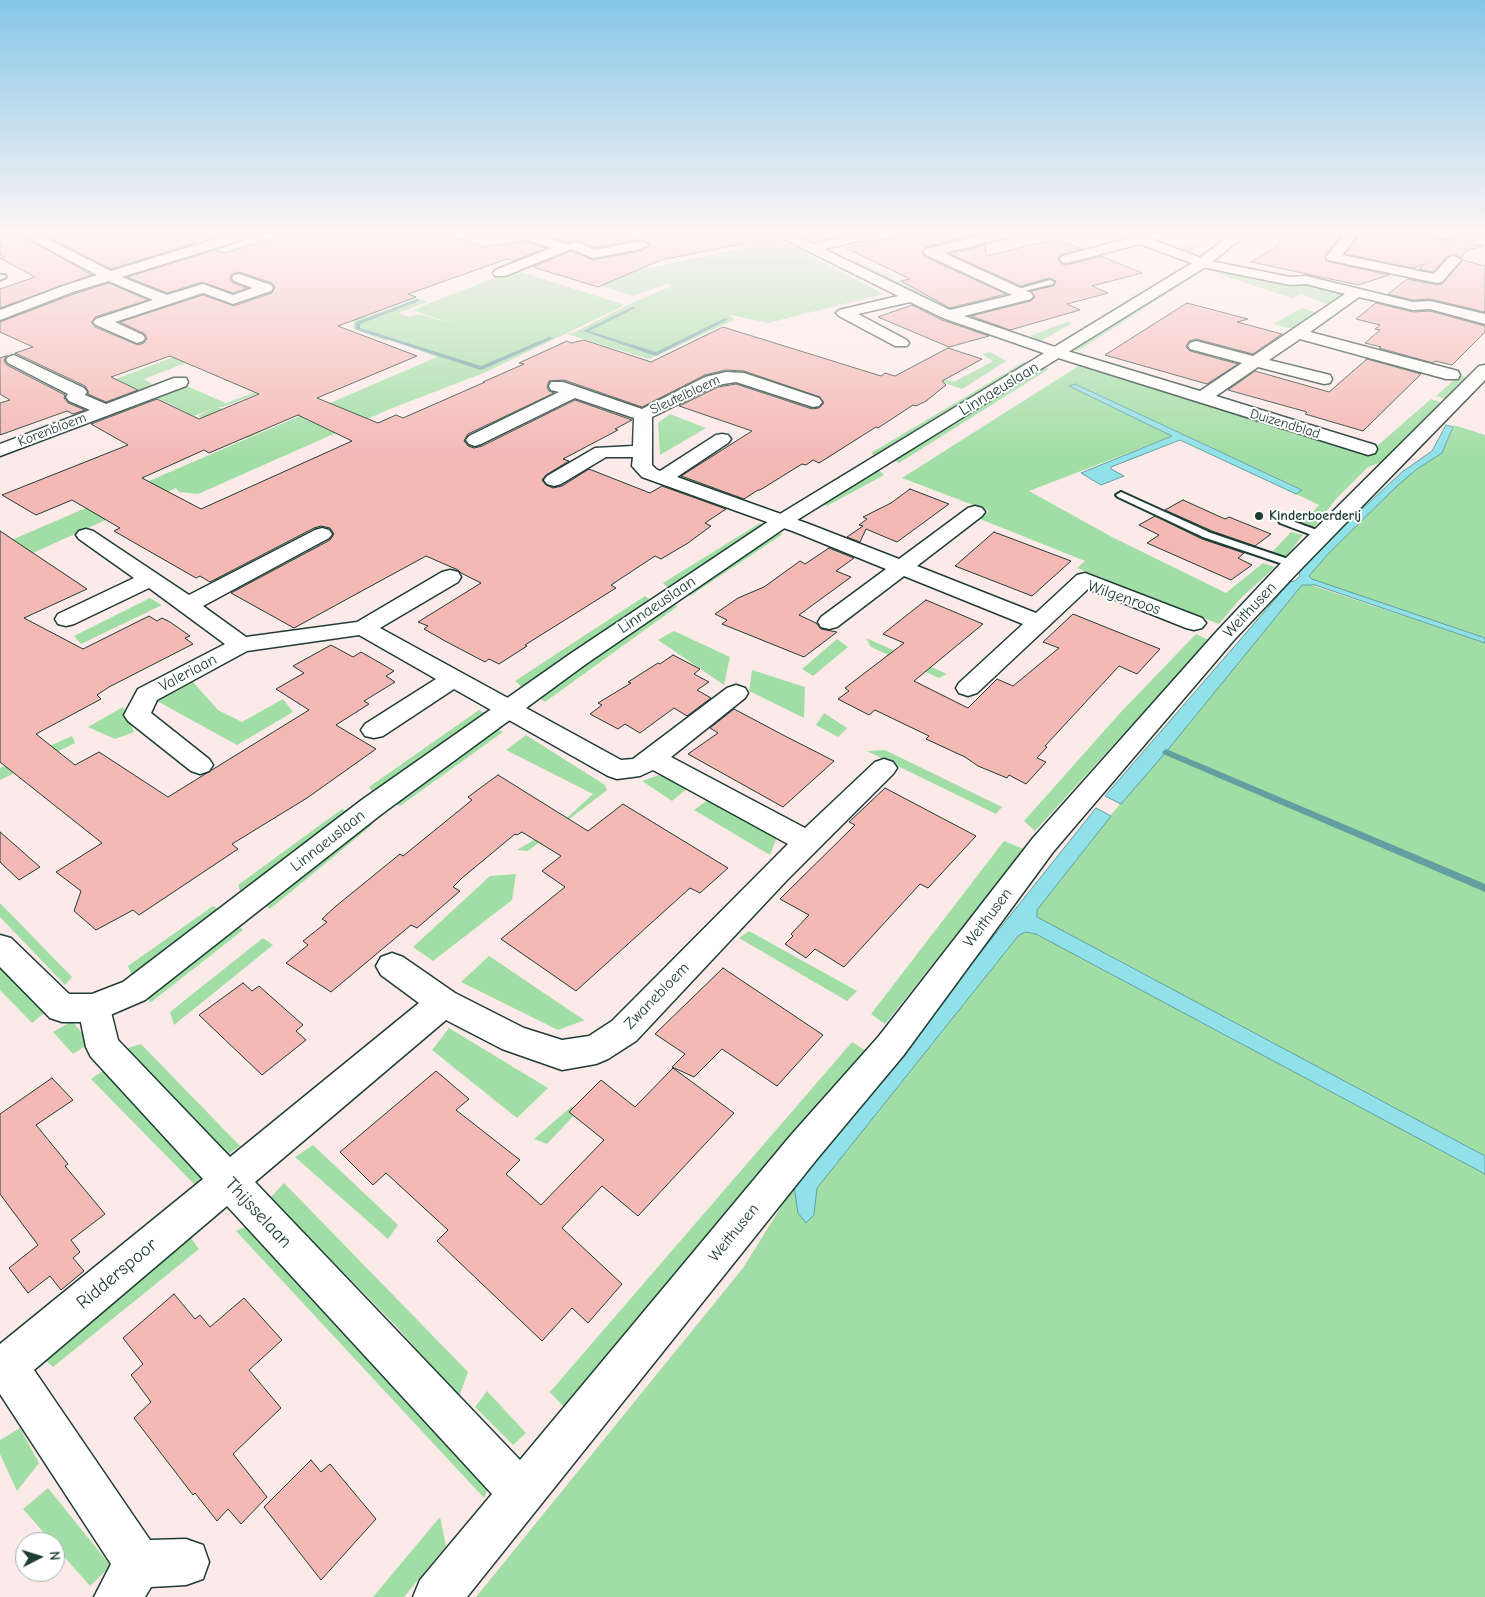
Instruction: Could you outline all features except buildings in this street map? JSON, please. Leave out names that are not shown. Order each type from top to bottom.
[{"type":"street","points":[[0,315],[18,308]]},
{"type":"street","points":[[137,338],[101,322],[144,308]]},
{"type":"street","points":[[868,308],[844,313],[901,343]]},
{"type":"street","name":"Duizendblad","points":[[931,308],[1058,353],[1368,449]]},
{"type":"street","points":[[948,315],[979,308]]},
{"type":"street","name":"Linnaeuslaan","points":[[94,1008],[134,991],[373,806],[508,707],[782,521],[1131,308]]},
{"type":"street","points":[[1202,398],[1335,308]]},
{"type":"street","points":[[1440,308],[1485,319]]},
{"type":"street","points":[[1297,333],[1452,375]]},
{"type":"street","points":[[1196,346],[1324,380]]},
{"type":"street","name":"Korenbloem","points":[[14,360],[78,392],[76,397],[105,410]]},
{"type":"street","name":"Weithusen","points":[[437,1597],[804,1147],[891,1046],[1043,845],[1226,635],[1321,535],[1485,370]]},
{"type":"street","name":"Sleutelbloem","points":[[475,440],[565,389],[643,415],[711,381],[726,377],[738,377],[813,402]]},
{"type":"street","name":"Korenbloem","points":[[0,450],[180,382]]},
{"type":"street","name":"Sleutelbloem","points":[[643,415],[642,466],[649,473],[782,521]]},
{"type":"street","points":[[662,478],[722,439]]},
{"type":"street","points":[[554,480],[602,452],[641,451]]},
{"type":"street","points":[[829,622],[975,512]]},
{"type":"street","points":[[782,521],[1038,622]]},
{"type":"street","points":[[188,605],[322,534]]},
{"type":"street","name":"Valeriaan","points":[[86,535],[188,605],[241,645]]},
{"type":"street","name":"Valeriaan","points":[[200,765],[137,715],[146,695],[241,645],[364,628],[450,577]]},
{"type":"street","points":[[66,619],[150,579]]},
{"type":"street","name":"Wilgenroos","points":[[968,688],[1085,580],[1194,623]]},
{"type":"street","points":[[364,628],[508,707],[616,770],[640,767],[736,693]]},
{"type":"street","points":[[374,730],[455,678]]},
{"type":"street","points":[[652,758],[807,842]]},
{"type":"street","name":"Zwanebloem","points":[[392,966],[442,1003],[514,1039],[562,1054],[596,1050],[624,1031],[807,842],[884,768]]},
{"type":"street","points":[[0,947],[62,1008],[94,1008]]},
{"type":"street","points":[[228,1181],[442,1003]]},
{"type":"street","name":"Thijsselaan","points":[[94,1008],[103,1047],[522,1494]]},
{"type":"street","name":"Ridderspoor","points":[[186,1562],[128,1581],[3,1367],[228,1181]]},
{"type":"lane","points":[[1121,495],[1206,535],[1293,564]]},
{"type":"lane","points":[[1284,521],[1321,535]]},
{"type":"green space","points":[[337,308],[343,308],[368,317],[393,308],[412,308],[398,313],[410,317],[419,314],[460,326],[412,310],[418,308],[620,308],[486,372],[390,409],[198,494],[179,492],[176,488],[0,568],[0,545],[437,357],[392,340],[383,340],[353,329],[354,322],[350,321]]},
{"type":"green space","points":[[623,308],[830,308],[768,323],[731,315],[729,316],[736,319],[649,359],[567,334],[575,332]]},
{"type":"green space","points":[[1115,308],[1123,308],[1062,345],[1057,343]]},
{"type":"green space","points":[[1138,308],[1145,308],[1078,351],[1071,350]]},
{"type":"green space","points":[[1302,308],[1318,313],[1292,329],[1273,324]]},
{"type":"green space","points":[[1069,321],[1071,324],[1041,341],[1030,336]]},
{"type":"green space","points":[[257,326],[257,336],[144,379],[157,387],[122,400],[94,387]]},
{"type":"green space","points":[[990,352],[1006,361],[962,389],[927,377],[932,375],[954,382],[993,361],[982,354]]},
{"type":"green space","points":[[1024,362],[1032,365],[877,457],[871,453]]},
{"type":"green space","points":[[1080,365],[1369,453],[1431,399],[1443,403],[1387,460],[1368,467],[1336,499],[1314,527],[1303,522],[1319,505],[1296,494],[1301,489],[1075,384],[1069,386],[1172,436],[1029,491],[1112,537],[1226,593],[1263,563],[1275,567],[1240,599],[1219,624],[1077,568],[1085,561],[980,519],[989,511],[902,478]]},
{"type":"green space","points":[[1043,367],[1049,369],[899,463],[891,459]]},
{"type":"green space","points":[[1459,375],[1470,378],[1447,400],[1436,396]]},
{"type":"green space","points":[[182,384],[226,403],[279,385],[223,407],[218,407],[266,429],[248,438],[198,416],[214,408],[194,416],[153,396]]},
{"type":"green space","points":[[670,414],[706,428],[660,455],[658,423]]},
{"type":"green space","points":[[1454,425],[1485,435],[1485,638],[1311,579],[1309,576],[1328,554],[1397,486],[1417,469],[1442,453]]},
{"type":"green space","points":[[878,469],[884,475],[827,506],[820,503]]},
{"type":"green space","points":[[760,523],[764,525],[669,589],[663,583]]},
{"type":"green space","points":[[1291,532],[1303,535],[1286,557],[1272,552]]},
{"type":"green space","points":[[777,533],[783,534],[690,596],[685,594]]},
{"type":"green space","points":[[1308,584],[1485,643],[1485,1156],[1037,917],[1037,910],[1110,816],[1302,585]]},
{"type":"green space","points":[[645,596],[650,600],[524,689],[515,681]]},
{"type":"green space","points":[[150,598],[162,605],[81,644],[74,636]]},
{"type":"green space","points":[[669,603],[678,606],[545,702],[534,693]]},
{"type":"green space","points":[[674,631],[730,657],[724,685],[658,640]]},
{"type":"green space","points":[[1196,634],[1209,640],[1035,831],[1024,821],[1120,713]]},
{"type":"green space","points":[[866,638],[947,674],[939,678],[871,647]]},
{"type":"green space","points":[[837,639],[848,647],[813,676],[802,669]]},
{"type":"green space","points":[[752,670],[805,687],[804,718],[749,691]]},
{"type":"green space","points":[[193,682],[218,710],[242,722],[283,699],[293,712],[237,745],[157,701]]},
{"type":"green space","points":[[123,707],[134,732],[115,739],[88,727]]},
{"type":"green space","points":[[479,710],[486,714],[374,794],[369,787]]},
{"type":"green space","points":[[824,713],[847,728],[838,737],[816,725]]},
{"type":"green space","points":[[493,728],[503,732],[400,806],[392,802]]},
{"type":"green space","points":[[526,735],[605,785],[607,790],[528,851],[517,850],[559,825],[593,794],[506,750]]},
{"type":"green space","points":[[72,736],[75,743],[0,780],[0,768]]},
{"type":"green space","points":[[885,750],[1002,807],[996,814],[867,751]]},
{"type":"green space","points":[[659,775],[689,787],[672,801],[642,781]]},
{"type":"green space","points":[[709,799],[778,835],[770,855],[694,810]]},
{"type":"green space","points":[[342,809],[353,813],[242,896],[238,885]]},
{"type":"green space","points":[[365,822],[372,825],[270,909],[263,903]]},
{"type":"green space","points":[[1004,841],[1024,849],[885,1024],[871,1014]]},
{"type":"green space","points":[[516,874],[512,900],[433,961],[413,947],[490,876]]},
{"type":"green space","points":[[0,903],[72,977],[65,985],[0,917]]},
{"type":"green space","points":[[213,906],[223,913],[133,979],[128,966]]},
{"type":"green space","points":[[237,924],[243,930],[150,1003],[148,996]]},
{"type":"green space","points":[[749,931],[857,991],[847,1001],[739,938]]},
{"type":"green space","points":[[1026,932],[1036,934],[1485,1174],[1485,1597],[476,1597],[743,1268],[794,1186],[814,1215],[817,1188],[1019,935]]},
{"type":"green space","points":[[263,938],[273,945],[174,1025],[170,1012]]},
{"type":"green space","points":[[489,956],[585,1020],[558,1030],[461,982]]},
{"type":"green space","points":[[0,965],[48,1010],[32,1023],[0,990]]},
{"type":"green space","points":[[72,1021],[90,1043],[73,1054],[53,1032]]},
{"type":"green space","points":[[449,1028],[548,1088],[517,1118],[432,1050]]},
{"type":"green space","points":[[852,1042],[871,1054],[569,1413],[550,1392]]},
{"type":"green space","points":[[141,1044],[240,1146],[228,1154],[125,1049]]},
{"type":"green space","points":[[104,1070],[206,1179],[195,1185],[91,1079]]},
{"type":"green space","points":[[572,1106],[578,1111],[547,1144],[534,1139]]},
{"type":"green space","points":[[313,1145],[398,1225],[388,1239],[295,1157]]},
{"type":"green space","points":[[284,1183],[468,1372],[459,1397],[397,1327],[270,1198]]},
{"type":"green space","points":[[251,1224],[492,1480],[484,1498],[236,1231]]},
{"type":"green space","points":[[188,1234],[199,1249],[53,1367],[39,1355]]},
{"type":"green space","points":[[487,1391],[526,1433],[513,1445],[475,1407]]},
{"type":"green space","points":[[20,1428],[39,1463],[17,1491],[0,1454],[0,1440]]},
{"type":"green space","points":[[48,1488],[111,1566],[90,1586],[65,1557],[65,1532],[43,1532],[23,1509]]},
{"type":"green space","points":[[440,1517],[446,1546],[404,1597],[373,1597]]},
{"type":"water","points":[[1075,384],[1302,490],[1296,494],[1180,440],[1111,467],[1111,469],[1124,476],[1101,485],[1081,473],[1172,436],[1069,386]]},
{"type":"water","points":[[1446,425],[1453,427],[1442,453],[1417,469],[1397,486],[1328,554],[1309,576],[1312,579],[1485,638],[1485,643],[1315,585],[1302,585],[1166,752],[1121,804],[1105,796],[1290,582],[1295,581],[1300,576],[1299,572],[1318,550],[1402,472],[1432,451]]},
{"type":"water","points":[[1096,808],[1111,816],[1037,910],[1037,917],[1485,1156],[1485,1174],[1036,934],[1026,932],[1019,935],[817,1188],[814,1215],[806,1223],[798,1213],[794,1186]]},
{"type":"waterway","points":[[398,308],[358,323],[357,329],[481,368],[551,338]]},
{"type":"waterway","points":[[634,308],[585,331],[656,354],[727,319]]},
{"type":"waterway","points":[[1166,752],[1485,888]]},
{"type":"place","name":"Kinderboerderij","points":[[1259,516]]}]
